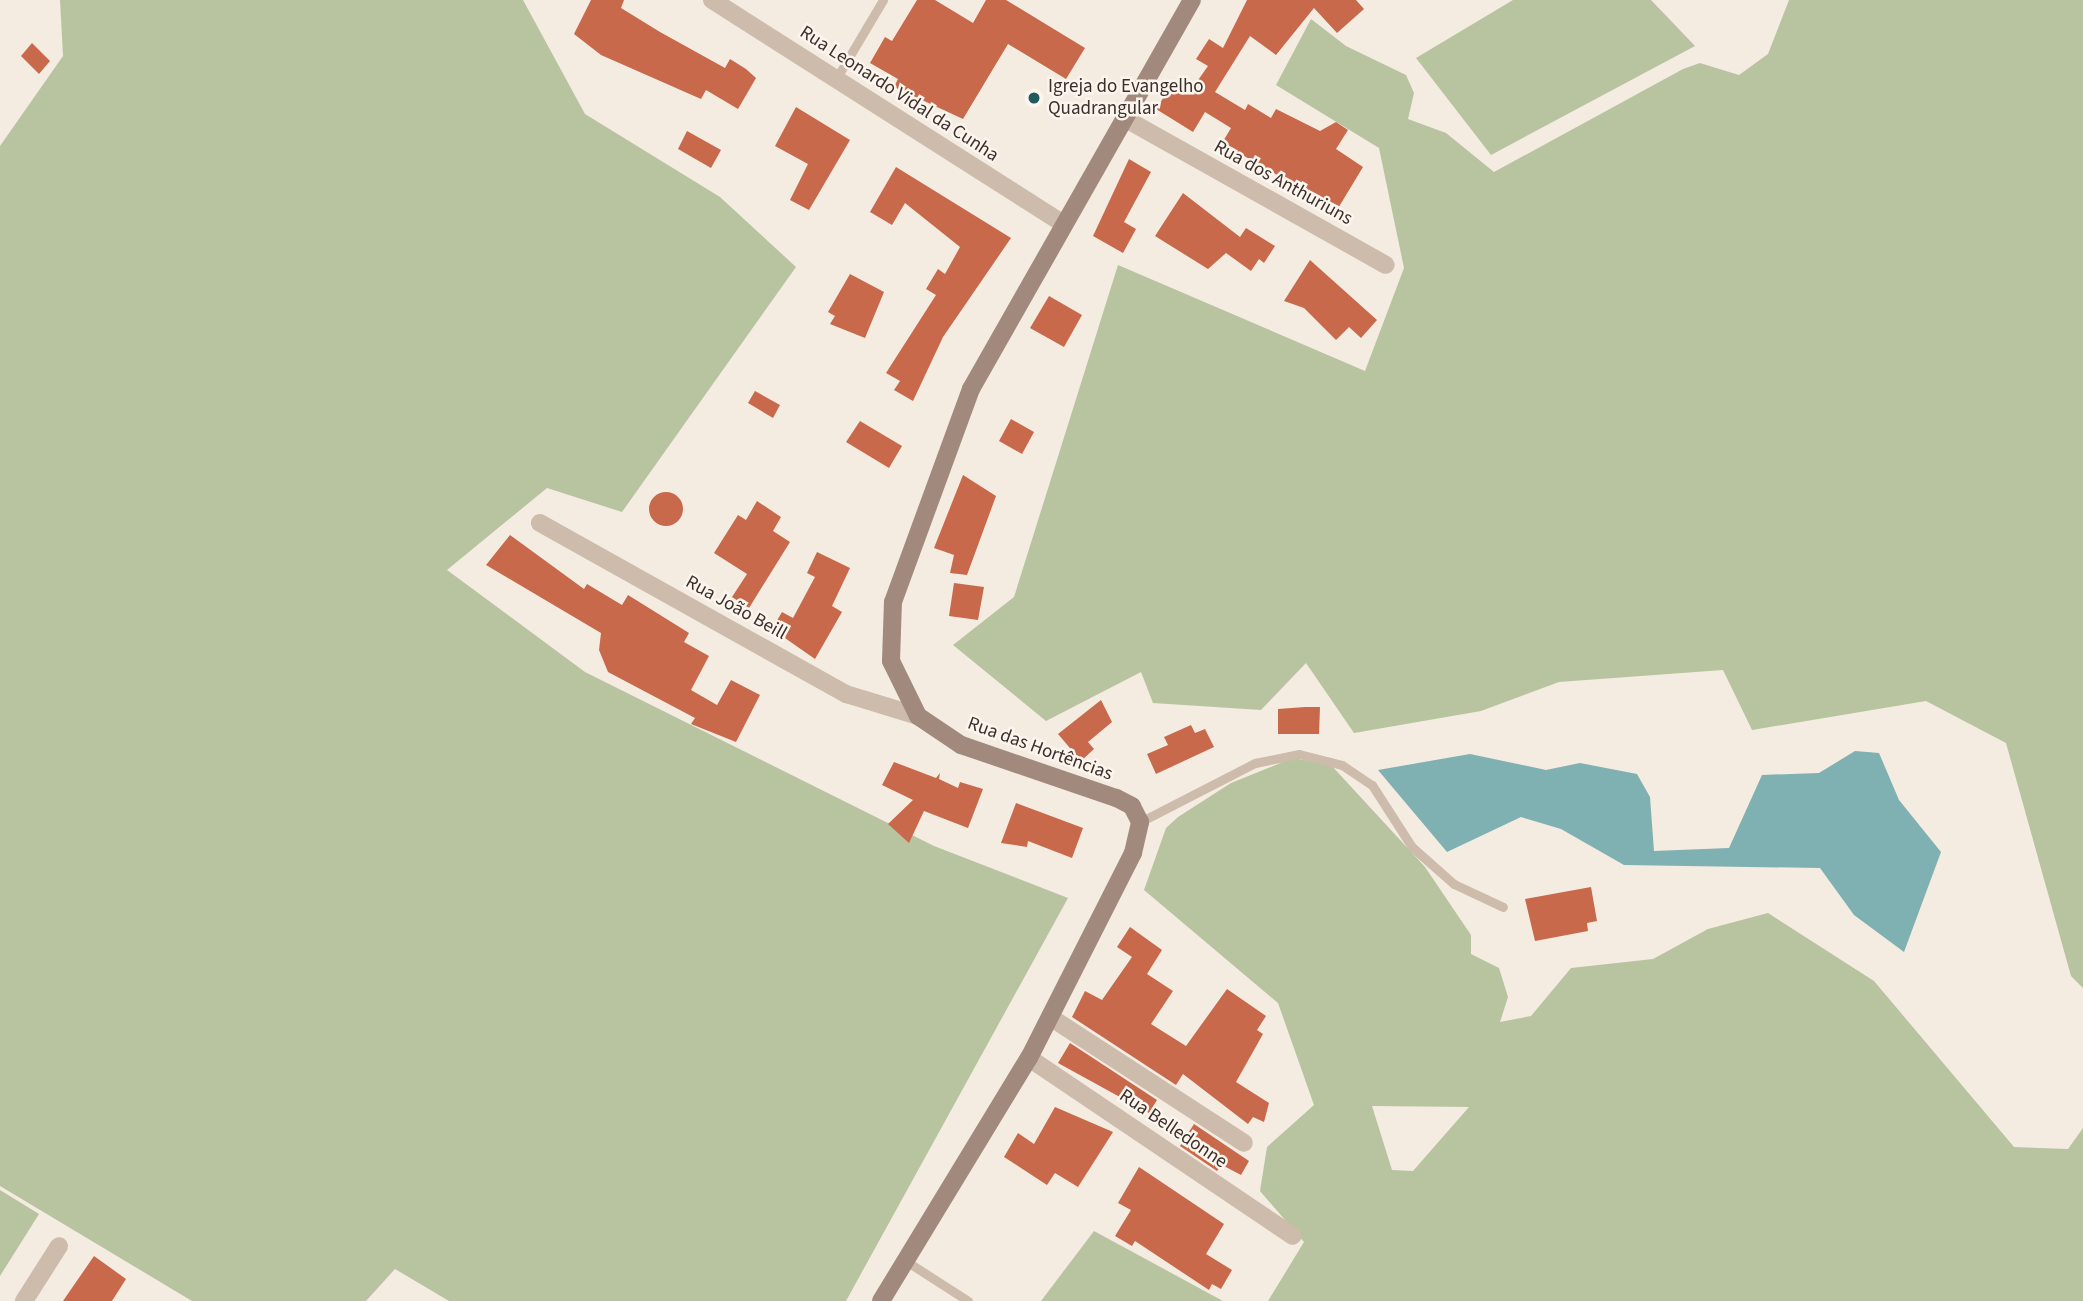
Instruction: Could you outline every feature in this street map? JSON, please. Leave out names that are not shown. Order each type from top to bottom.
[{"type":"street","name":"Rua Leonardo Vidal da Cunha","points":[[712,0],[1063,224]]},
{"type":"street","name":"Rua das Hortências","points":[[1140,822],[1132,806],[1116,798],[961,745],[918,716],[891,662],[892,602],[902,568],[960,413],[1063,224],[1192,0]]},
{"type":"street","name":"Rua dos Anthuriuns","points":[[1124,118],[1385,265]]},
{"type":"street","name":"Rua João Beill","points":[[540,523],[846,694],[918,716]]},
{"type":"street","points":[[881,1301],[1029,1058],[1133,853],[1140,822]]},
{"type":"street","points":[[1050,1017],[1244,1143]]},
{"type":"street","name":"Rua Belledonne","points":[[1029,1058],[1293,1237]]},
{"type":"street","points":[[24,1301],[59,1246]]},
{"type":"lane","points":[[836,79],[883,0]]},
{"type":"lane","points":[[1140,822],[1255,763],[1299,754],[1342,765],[1372,785],[1412,847],[1454,884],[1503,907]]},
{"type":"lane","points":[[906,1261],[968,1301]]},
{"type":"green space","points":[[60,0],[523,0],[585,114],[720,197],[796,267],[622,512],[547,488],[447,570],[585,672],[934,846],[1068,898],[846,1301],[449,1301],[395,1269],[366,1301],[192,1301],[0,1186],[0,146],[63,56]]},
{"type":"green space","points":[[1513,0],[1651,0],[1695,46],[1491,155],[1416,58]]},
{"type":"green space","points":[[1789,0],[2083,0],[2083,988],[2071,976],[2006,743],[1926,701],[1752,730],[1723,670],[1559,682],[1481,711],[1354,733],[1306,663],[1261,710],[1153,703],[1141,672],[1046,721],[953,645],[1014,597],[1118,265],[1365,371],[1404,268],[1379,148],[1276,85],[1311,19],[1346,46],[1406,75],[1414,93],[1408,119],[1446,133],[1494,172],[1683,69],[1700,63],[1739,75],[1768,54]]},
{"type":"green space","points":[[1293,758],[1331,765],[1425,867],[1471,935],[1471,954],[1499,968],[1508,997],[1500,1022],[1531,1016],[1571,968],[1653,959],[1708,929],[1768,913],[1874,981],[2014,1147],[2068,1149],[2083,1128],[2083,1301],[1268,1301],[1304,1242],[1260,1191],[1267,1147],[1314,1105],[1278,1003],[1144,890],[1166,828],[1178,817],[1231,783]],"holes":[[[1372,1106],[1469,1107],[1413,1171],[1392,1170]]]},
{"type":"green space","points":[[0,1190],[39,1214],[0,1276]]},
{"type":"green space","points":[[1094,1231],[1223,1301],[1041,1301]]},
{"type":"water","points":[[1855,751],[1879,753],[1899,800],[1941,852],[1904,952],[1854,915],[1820,868],[1624,865],[1561,829],[1521,817],[1447,852],[1378,770],[1470,754],[1546,770],[1580,763],[1637,774],[1650,797],[1654,851],[1729,848],[1762,775],[1819,773]]},
{"type":"building","points":[[591,0],[624,0],[621,8],[660,32],[725,68],[730,59],[746,69],[756,78],[738,109],[706,90],[701,99],[601,55],[574,34]]},
{"type":"building","points":[[917,0],[935,0],[973,23],[986,0],[1006,0],[1085,48],[1066,79],[1008,44],[963,119],[894,87],[898,79],[870,63],[885,37],[892,41]]},
{"type":"building","points":[[1247,0],[1356,0],[1364,9],[1337,33],[1314,8],[1276,55],[1250,36],[1215,92],[1245,110],[1248,104],[1271,118],[1276,109],[1320,131],[1336,122],[1348,130],[1336,149],[1363,167],[1337,210],[1222,143],[1231,128],[1205,112],[1193,132],[1156,109],[1173,83],[1189,93],[1208,66],[1196,59],[1209,39],[1223,48]]},
{"type":"building","points":[[32,43],[50,61],[39,74],[21,56]]},
{"type":"building","points":[[796,107],[850,140],[809,210],[790,200],[808,164],[775,146]]},
{"type":"building","points":[[687,131],[721,150],[711,168],[678,149]]},
{"type":"building","points":[[1129,159],[1151,172],[1124,222],[1136,229],[1123,253],[1093,236]]},
{"type":"building","points":[[896,167],[1011,238],[943,337],[913,401],[894,390],[900,381],[886,373],[936,295],[926,289],[938,269],[945,274],[960,247],[905,203],[892,225],[870,212]]},
{"type":"building","points":[[1183,193],[1240,237],[1246,228],[1275,246],[1264,263],[1259,259],[1251,271],[1226,253],[1208,269],[1155,236]]},
{"type":"building","points":[[1310,260],[1377,320],[1361,338],[1349,327],[1336,340],[1304,308],[1284,301]]},
{"type":"building","points":[[850,274],[884,292],[865,338],[830,324],[835,316],[828,312]]},
{"type":"building","points":[[1049,296],[1082,315],[1064,347],[1030,328]]},
{"type":"building","points":[[755,391],[780,405],[773,418],[748,403]]},
{"type":"building","points":[[1011,419],[1034,432],[1022,454],[999,441]]},
{"type":"building","points":[[860,421],[902,446],[889,468],[846,442]]},
{"type":"building","points":[[963,475],[996,496],[967,575],[950,573],[954,555],[934,548]]},
{"type":"building","points":[[666,492],[678,497],[683,509],[678,521],[666,526],[654,521],[649,509],[654,497]]},
{"type":"building","points":[[757,501],[781,517],[773,531],[790,542],[749,608],[732,597],[747,574],[714,553],[738,515],[746,520]]},
{"type":"building","points":[[510,535],[584,589],[587,584],[622,605],[628,595],[689,633],[684,642],[709,656],[691,690],[717,705],[731,680],[760,695],[736,742],[691,724],[695,718],[608,672],[599,650],[601,633],[486,565]]},
{"type":"building","points":[[817,552],[850,568],[832,606],[842,612],[815,659],[772,629],[782,612],[793,618],[815,577],[807,573]]},
{"type":"building","points":[[954,583],[984,587],[978,620],[949,616]]},
{"type":"building","points":[[1101,700],[1112,722],[1088,742],[1094,749],[1081,761],[1058,734]]},
{"type":"building","points":[[1320,707],[1319,734],[1278,734],[1278,709]]},
{"type":"building","points":[[1191,725],[1195,733],[1205,729],[1214,747],[1156,774],[1147,754],[1168,745],[1164,737]]},
{"type":"building","points":[[894,762],[936,778],[940,773],[939,779],[958,788],[960,782],[983,789],[968,828],[924,811],[909,843],[888,824],[913,800],[882,785]]},
{"type":"building","points":[[1016,803],[1083,828],[1072,858],[1028,841],[1027,847],[1001,843]]},
{"type":"building","points":[[1591,887],[1597,921],[1587,923],[1588,931],[1535,941],[1525,899]]},
{"type":"building","points":[[1130,927],[1162,950],[1147,974],[1173,991],[1151,1024],[1186,1046],[1227,989],[1266,1016],[1257,1030],[1263,1034],[1236,1082],[1269,1103],[1264,1122],[1253,1117],[1248,1124],[1183,1074],[1176,1085],[1072,1017],[1085,991],[1102,1000],[1132,957],[1117,947]]},
{"type":"building","points":[[1070,1043],[1157,1100],[1149,1113],[1058,1063]]},
{"type":"building","points":[[1055,1107],[1113,1132],[1078,1187],[1055,1173],[1047,1185],[1004,1157],[1018,1133],[1034,1144]]},
{"type":"building","points":[[1194,1124],[1249,1161],[1241,1175],[1222,1165],[1217,1171],[1180,1146]]},
{"type":"building","points":[[1139,1167],[1224,1224],[1206,1254],[1232,1270],[1221,1289],[1212,1284],[1209,1290],[1135,1241],[1132,1246],[1115,1236],[1131,1210],[1118,1203]]},
{"type":"building","points":[[94,1256],[126,1279],[112,1301],[63,1301]]},
{"type":"place","name":"Igreja do Evangelho Quadrangular","points":[[1034,98]]}]
